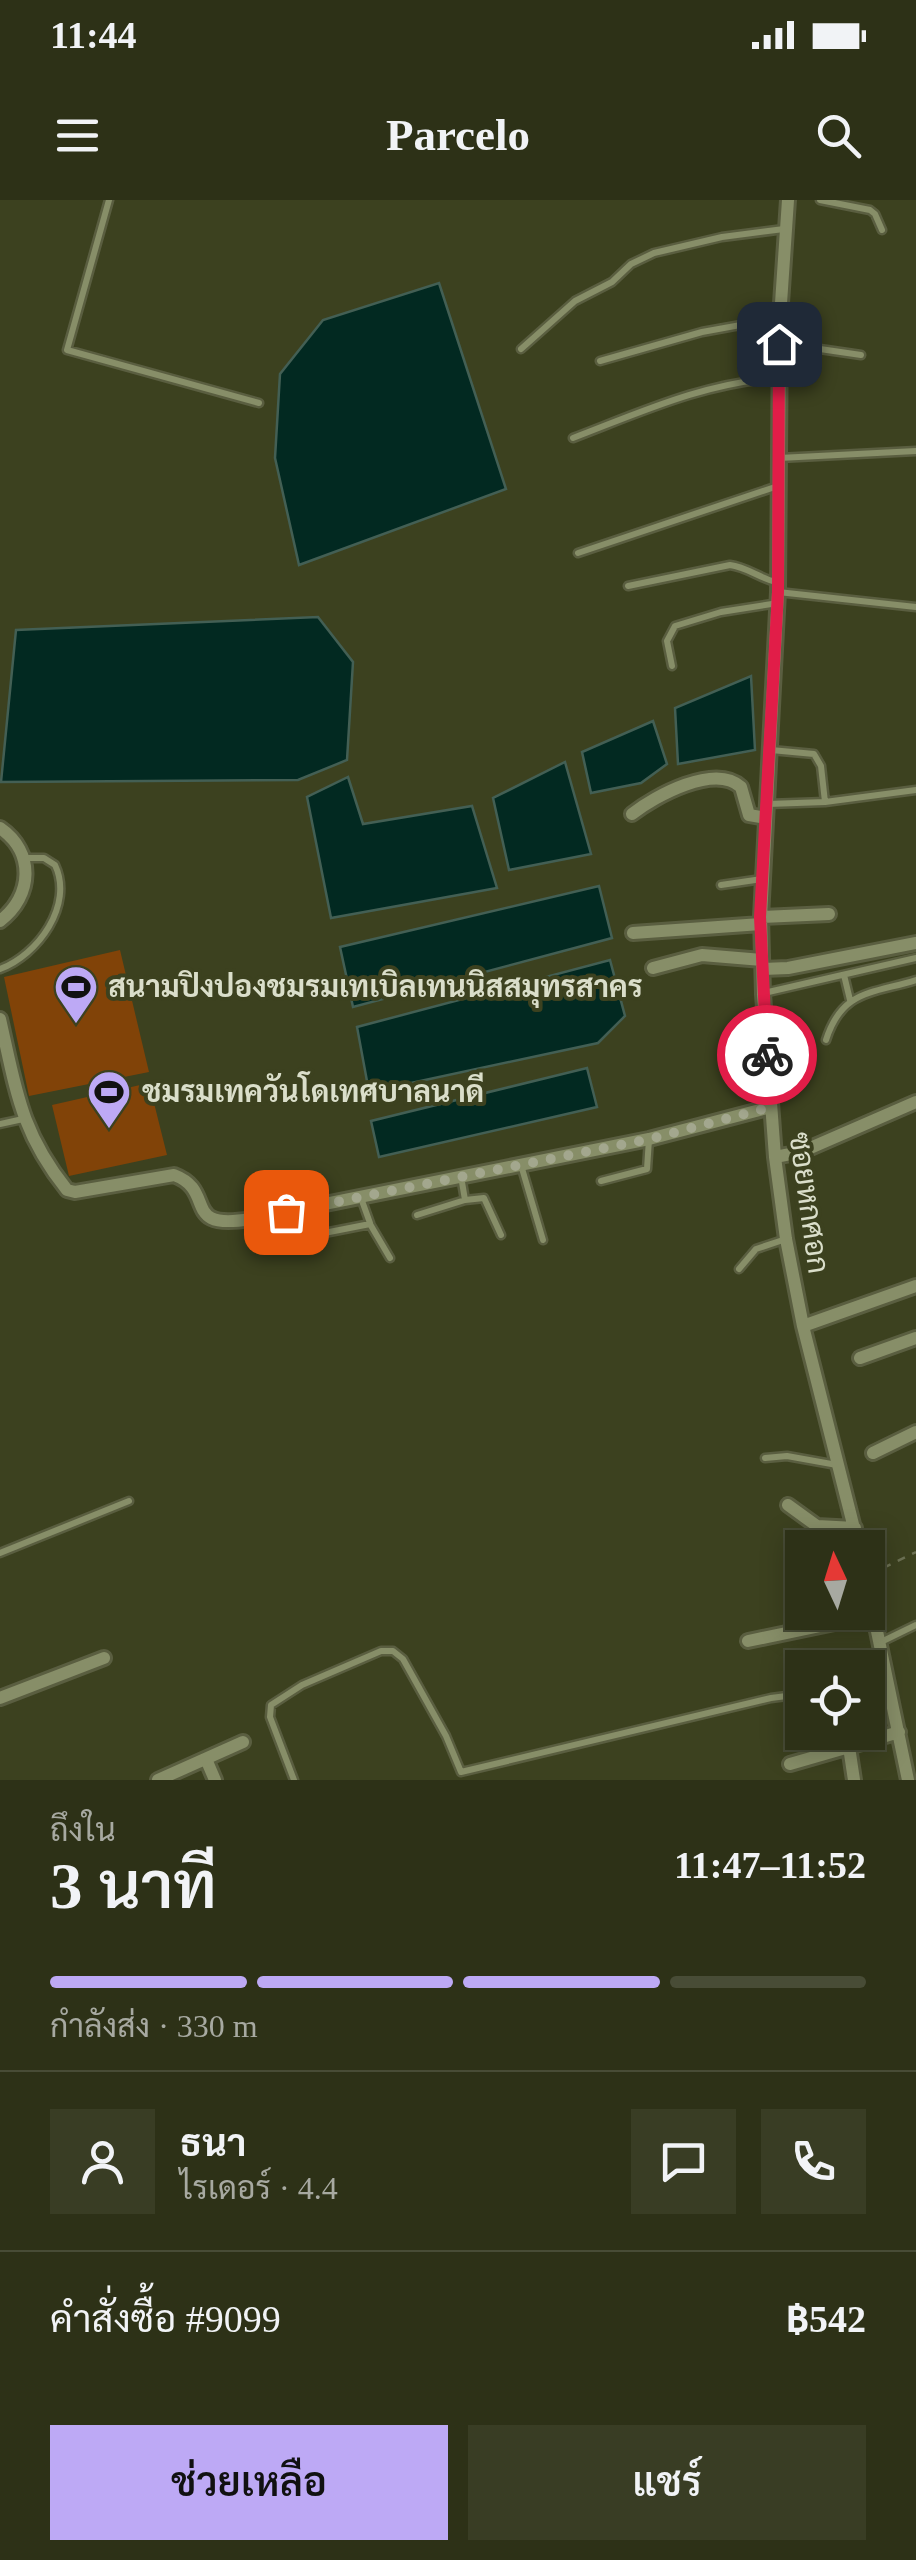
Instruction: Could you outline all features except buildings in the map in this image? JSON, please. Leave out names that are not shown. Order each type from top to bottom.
[{"type":"street","name":"ซอยหกศอก","points":[[788,200],[779,344],[776,750],[762,879],[771,1107],[788,1155],[786,1239],[855,1528]]},
{"type":"street","points":[[632,814],[677,786],[730,780],[741,788],[749,815],[770,809]]},
{"type":"street","points":[[0,828],[14,839],[24,858],[26,878],[21,898],[0,922]]},
{"type":"street","points":[[633,934],[788,915],[828,914]]},
{"type":"street","points":[[653,968],[702,955],[788,968],[916,942]]},
{"type":"street","points":[[0,1019],[23,1119],[68,1190],[76,1192],[174,1175],[191,1185],[210,1220],[219,1222],[650,1139],[771,1107]]},
{"type":"street","points":[[788,1155],[916,1102]]},
{"type":"street","points":[[809,1324],[916,1286]]},
{"type":"street","points":[[860,1358],[916,1338]]},
{"type":"street","points":[[873,1453],[916,1432]]},
{"type":"street","points":[[788,1505],[817,1526],[855,1528]]},
{"type":"street","points":[[748,1641],[801,1630]]},
{"type":"street","points":[[881,1630],[908,1780]]},
{"type":"street","points":[[0,1698],[104,1658]]},
{"type":"street","points":[[885,1736],[899,1732]]},
{"type":"street","points":[[158,1780],[243,1742]]},
{"type":"street","points":[[790,1764],[839,1750]]},
{"type":"street","points":[[849,1750],[854,1780]]},
{"type":"street","points":[[206,1758],[215,1780]]},
{"type":"lane","points":[[109,200],[67,350],[259,403]]},
{"type":"lane","points":[[820,200],[870,210],[882,230]]},
{"type":"lane","points":[[521,350],[575,300],[612,282],[631,264],[654,253],[722,237],[787,229]]},
{"type":"lane","points":[[600,361],[702,332],[780,318]]},
{"type":"lane","points":[[779,344],[861,355]]},
{"type":"lane","points":[[573,438],[693,392],[738,380],[779,378]]},
{"type":"lane","points":[[778,458],[916,451]]},
{"type":"lane","points":[[578,552],[778,486]]},
{"type":"lane","points":[[628,586],[730,565],[741,566],[780,593]]},
{"type":"lane","points":[[672,666],[667,641],[675,626],[780,593],[916,607]]},
{"type":"lane","points":[[776,750],[814,754],[819,759],[825,802]]},
{"type":"lane","points":[[770,809],[916,790]]},
{"type":"lane","points":[[0,969],[32,951],[46,931],[62,890],[55,865],[44,858],[24,858]]},
{"type":"lane","points":[[721,885],[762,879]]},
{"type":"lane","points":[[768,992],[916,958]]},
{"type":"lane","points":[[844,974],[850,1000]]},
{"type":"lane","points":[[826,1040],[832,1020],[850,1000],[916,980]]},
{"type":"lane","points":[[0,1124],[23,1119]]},
{"type":"lane","points":[[601,1180],[648,1169],[650,1139]]},
{"type":"lane","points":[[521,1164],[543,1240]]},
{"type":"lane","points":[[461,1175],[465,1200]]},
{"type":"lane","points":[[360,1196],[370,1224],[390,1258]]},
{"type":"lane","points":[[418,1215],[484,1198],[501,1235]]},
{"type":"lane","points":[[263,1244],[370,1224]]},
{"type":"lane","points":[[739,1268],[756,1249],[786,1239]]},
{"type":"lane","points":[[764,1458],[786,1456],[840,1465]]},
{"type":"lane","points":[[0,1553],[129,1500]]},
{"type":"lane","points":[[886,1640],[916,1626]]},
{"type":"lane","points":[[294,1780],[270,1717],[271,1704],[302,1684],[381,1651],[403,1658],[446,1736],[461,1776],[785,1696]]},
{"type":"path","points":[[885,1568],[916,1552]]},
{"type":"shaded area","name":"สนามปิงปองชมรมเทเบิลเทนนิสสมุทรสาคร","points":[[120,950],[149,1072],[29,1096],[4,977]]},
{"type":"shaded area","name":"ชมรมเทควันโดเทศบาลนาดี","points":[[149,1083],[167,1155],[69,1176],[52,1105]]},
{"type":"water","points":[[439,283],[506,489],[299,565],[275,458],[280,374],[323,320]]},
{"type":"water","points":[[318,617],[353,662],[347,760],[298,780],[1,782],[16,630]]},
{"type":"water","points":[[751,676],[755,750],[678,764],[675,708]]},
{"type":"water","points":[[653,721],[667,764],[641,783],[591,793],[582,752]]},
{"type":"water","points":[[565,762],[591,854],[509,870],[493,798]]},
{"type":"water","points":[[348,777],[363,824],[472,806],[497,888],[331,918],[307,797]]},
{"type":"water","points":[[599,886],[612,938],[353,1007],[340,947]]},
{"type":"water","points":[[610,960],[625,1016],[598,1043],[369,1092],[357,1027]]},
{"type":"water","points":[[587,1068],[597,1107],[379,1157],[371,1121]]},
{"type":"way so far","points":[[286,1212],[650,1139],[771,1107],[767,1055]]},
{"type":"place","name":"สนามปิงปองชมรมเทเบิลเทนนิสสมุทรสาคร","points":[[76,1025]]},
{"type":"place","name":"ชมรมเทควันโดเทศบาลนาดี","points":[[109,1130]]},
{"type":"route","points":[[767,1055],[760,917],[778,592],[779,344]]}]
